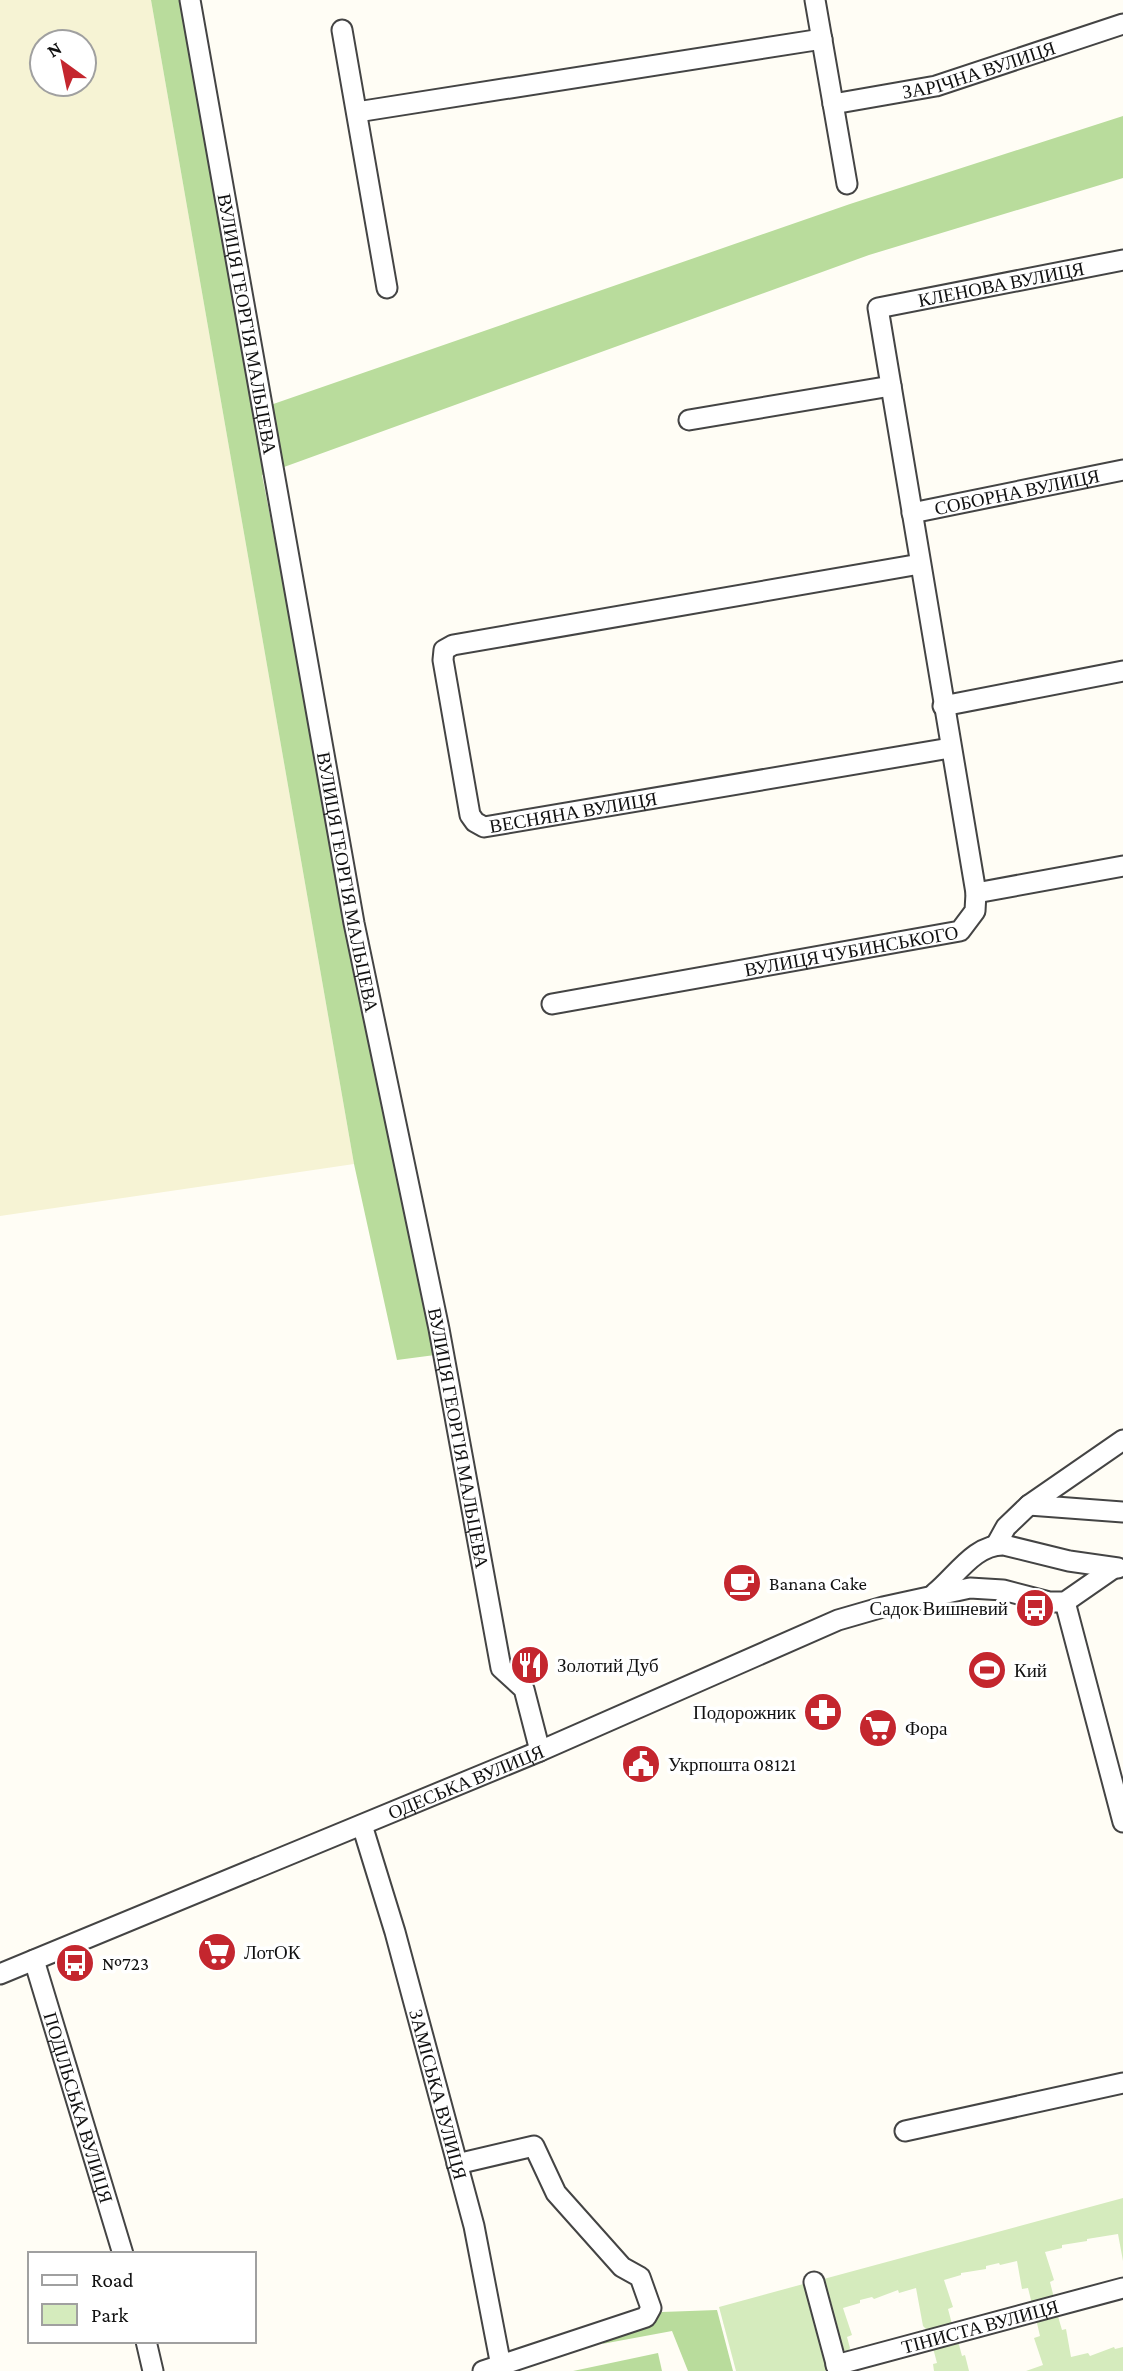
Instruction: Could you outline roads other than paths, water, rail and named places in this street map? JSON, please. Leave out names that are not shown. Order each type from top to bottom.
[{"type":"street","name":"ВУЛИЦЯ ГЕОРГІЯ МАЛЬЦЕВА","points":[[190,0],[354,923],[439,1329],[501,1668],[524,1689],[540,1751]]},
{"type":"street","points":[[815,0],[847,184]]},
{"type":"street","name":"ЗАРІЧНА ВУЛИЦЯ","points":[[833,104],[936,86],[1123,24]]},
{"type":"street","points":[[342,30],[387,288]]},
{"type":"street","points":[[357,113],[822,39]]},
{"type":"street","name":"КЛЕНОВА ВУЛИЦЯ","points":[[891,386],[878,308],[1123,260]]},
{"type":"street","points":[[689,420],[891,386],[976,893],[1123,866]]},
{"type":"street","name":"СОБОРНА ВУЛИЦЯ","points":[[912,513],[1123,470]]},
{"type":"street","name":"ВЕСНЯНА ВУЛИЦЯ","points":[[920,565],[453,645],[444,650],[443,660],[470,815],[484,827],[950,748]]},
{"type":"street","points":[[943,706],[1123,671]]},
{"type":"street","name":"ВУЛИЦЯ ЧУБИНСЬКОГО","points":[[552,1004],[960,931],[975,911],[976,893]]},
{"type":"street","points":[[996,1545],[1006,1527],[1029,1505],[1123,1440]]},
{"type":"street","points":[[1029,1505],[1123,1512]]},
{"type":"street","points":[[931,1595],[979,1552],[996,1545],[1069,1561],[1119,1568]]},
{"type":"street","points":[[972,1559],[973,1575],[984,1587]]},
{"type":"street","points":[[1069,1561],[1080,1580],[1070,1599],[1123,1822]]},
{"type":"street","points":[[1070,1599],[1119,1568]]},
{"type":"street","name":"ОДЕСЬКА ВУЛИЦЯ","points":[[0,1974],[540,1751],[838,1620],[931,1595],[984,1587],[1049,1602],[1070,1599]]},
{"type":"street","name":"ЗАМІСЬКА ВУЛИЦЯ","points":[[362,1825],[395,1932],[474,2225],[492,2368]]},
{"type":"street","name":"ПОДІЛЬСЬКА ВУЛИЦЯ","points":[[34,1960],[122,2252]]},
{"type":"street","points":[[905,2131],[1123,2082]]},
{"type":"street","points":[[457,2164],[534,2146],[556,2193],[622,2267],[640,2277],[651,2308],[646,2317],[492,2368]]},
{"type":"street","points":[[814,2282],[837,2368]]},
{"type":"street","name":"ТІНИСТА ВУЛИЦЯ","points":[[837,2368],[1123,2288]]},
{"type":"street","points":[[146,2343],[153,2371]]},
{"type":"place","name":"Banana Cake","points":[[742,1583]]},
{"type":"place","name":"Садок Вишневий","points":[[1035,1608]]},
{"type":"place","name":"Золотий Дуб","points":[[530,1665]]},
{"type":"place","name":"Кий","points":[[987,1670]]},
{"type":"place","name":"Подорожник","points":[[823,1712]]},
{"type":"place","name":"Фора","points":[[878,1728]]},
{"type":"place","name":"Укрпошта 08121","points":[[641,1764]]},
{"type":"place","name":"ЛотОК","points":[[217,1952]]},
{"type":"place","name":"№723","points":[[75,1963]]}]
